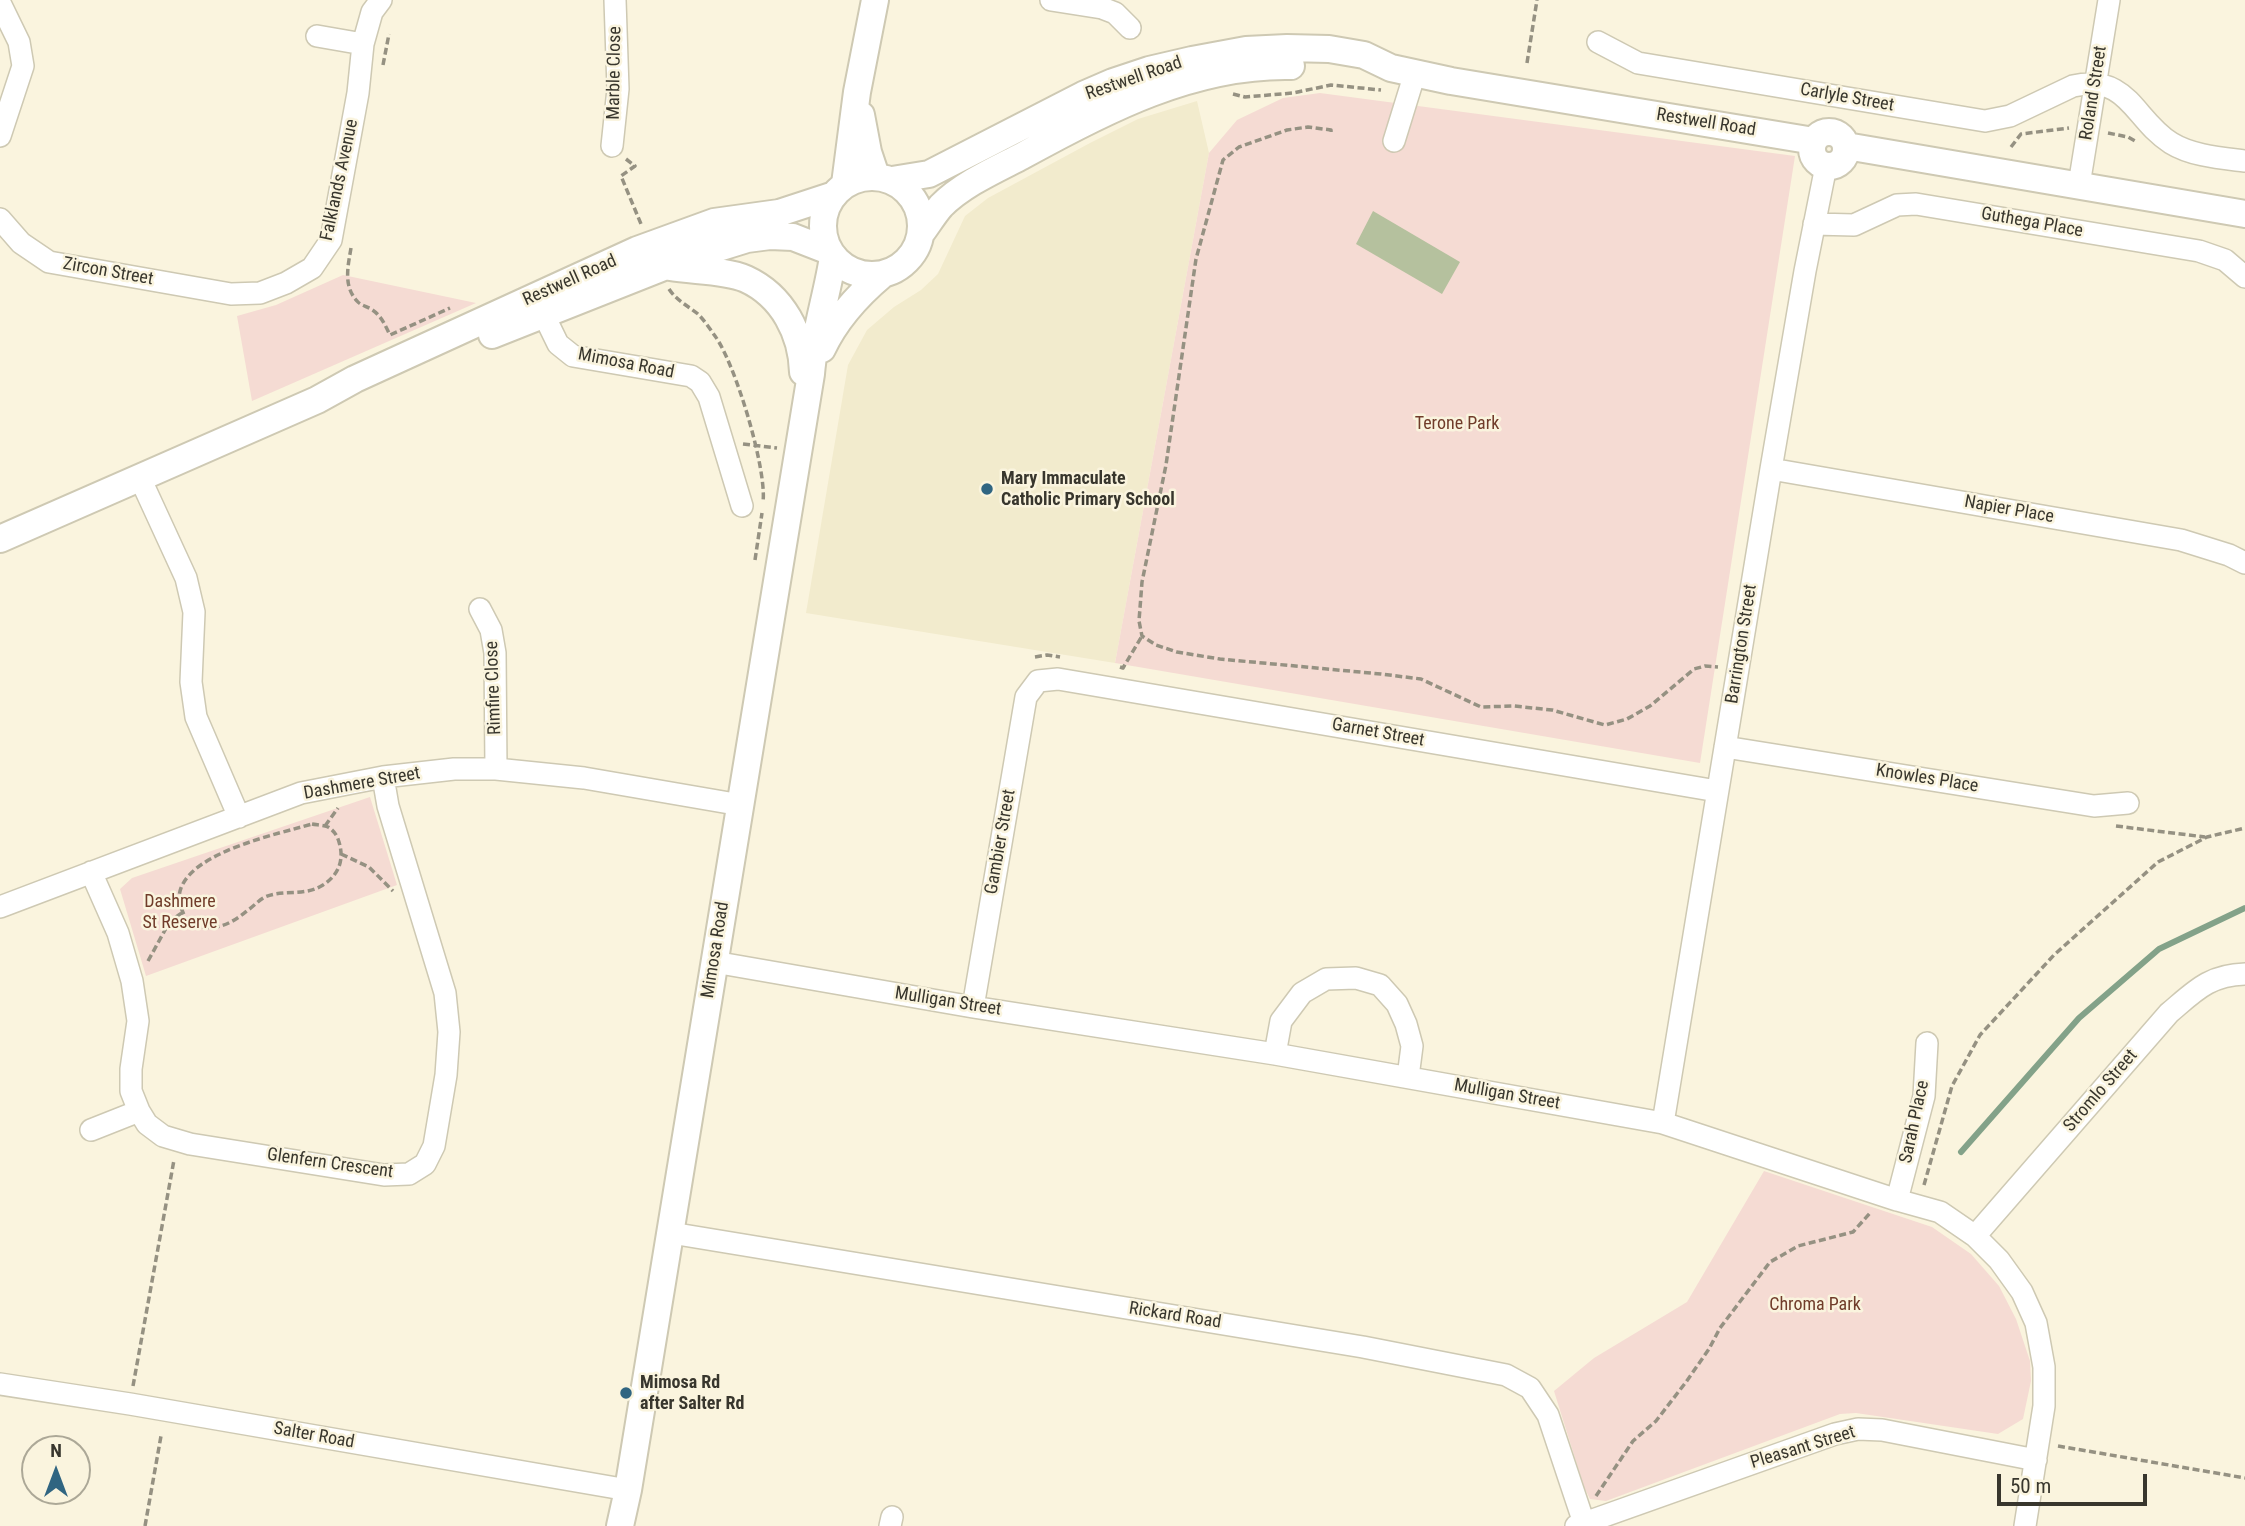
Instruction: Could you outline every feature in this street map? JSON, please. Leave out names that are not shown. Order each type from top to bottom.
[{"type":"main road","points":[[840,189],[874,0]]},
{"type":"main road","name":"Restwell Road","points":[[884,178],[929,174],[1083,95],[1149,70],[1192,60],[1246,50],[1329,49],[1364,55],[1405,79]]},
{"type":"main road","name":"Restwell Road","points":[[922,232],[941,206],[982,177],[1119,106],[1196,78],[1249,68],[1283,66],[1362,70],[1405,79],[1814,141]]},
{"type":"main road","points":[[857,92],[868,152],[884,178]]},
{"type":"main road","points":[[1832,132],[1841,137],[1846,146],[1845,155],[1839,163],[1826,166],[1815,158],[1812,150],[1814,141],[1822,134],[1832,132]]},
{"type":"main road","points":[[1846,146],[2245,214]]},
{"type":"main road","points":[[859,178],[884,178],[906,189],[916,202],[922,217],[918,247],[909,260],[882,275],[866,275],[851,271],[831,254],[824,237],[823,223],[826,208],[840,189],[859,178]]},
{"type":"main road","name":"Restwell Road","points":[[0,539],[317,400],[358,388],[539,305],[637,250],[702,226],[735,218],[779,213],[840,189]]},
{"type":"main road","name":"Restwell Road","points":[[539,305],[747,239],[793,237],[831,254]]},
{"type":"main road","name":"Mimosa Road","points":[[620,1526],[671,1233],[811,374],[813,347],[827,295],[831,254]]},
{"type":"main road","points":[[667,266],[745,279],[770,295],[790,319],[802,357],[804,413]]},
{"type":"main road","name":"Mimosa Road","points":[[811,374],[829,335],[843,314],[863,291],[882,275]]},
{"type":"street","name":"Falklands Avenue","points":[[231,294],[260,293],[286,283],[312,268],[331,240],[358,93],[362,44],[372,12],[381,0]]},
{"type":"street","name":"Marble Close","points":[[611,146],[618,89],[615,0]]},
{"type":"street","points":[[1051,0],[1102,8],[1115,13],[1130,28]]},
{"type":"street","name":"Roland Street","points":[[2079,185],[2109,0]]},
{"type":"street","points":[[0,3],[19,42],[23,66],[0,136]]},
{"type":"street","points":[[317,36],[362,44]]},
{"type":"street","name":"Carlyle Street","points":[[1598,42],[1638,63],[1985,121],[2010,117],[2073,86],[2095,85]]},
{"type":"street","points":[[1394,141],[1405,79]]},
{"type":"street","points":[[2095,85],[2109,87],[2122,94],[2163,138],[2174,145],[2206,155],[2245,161]]},
{"type":"street","name":"Barrington Street","points":[[1662,1123],[1804,271],[1826,166]]},
{"type":"street","name":"Guthega Place","points":[[1815,223],[1854,225],[1897,205],[1916,204],[2199,251],[2225,260],[2245,277]]},
{"type":"street","name":"Zircon Street","points":[[0,219],[21,243],[49,262],[231,294]]},
{"type":"street","name":"Mimosa Road","points":[[539,305],[558,344],[573,356],[691,376],[700,382],[709,397],[742,506]]},
{"type":"street","name":"Napier Place","points":[[1771,469],[2181,540],[2229,555],[2245,563]]},
{"type":"street","points":[[139,478],[186,578],[194,612],[191,682],[196,717],[239,817]]},
{"type":"street","name":"Rimfire Close","points":[[480,609],[491,630],[495,653],[496,769]]},
{"type":"street","name":"Garnet Street","points":[[1038,681],[1058,679],[1717,791]]},
{"type":"street","name":"Gambier Street","points":[[973,1007],[1026,697],[1038,681]]},
{"type":"street","name":"Knowles Place","points":[[1726,747],[2094,806],[2128,803]]},
{"type":"street","name":"Dashmere Street","points":[[0,906],[301,793],[383,777],[454,769],[496,769],[584,778],[741,805]]},
{"type":"street","name":"Glenfern Crescent","points":[[139,1111],[147,1124],[163,1136],[177,1140],[384,1175],[409,1174],[425,1164],[434,1146],[446,1075],[449,1032],[445,993],[388,806],[383,777]]},
{"type":"street","points":[[91,872],[118,933],[133,985],[138,1021],[131,1069],[131,1091],[139,1111],[91,1130]]},
{"type":"street","name":"Mulligan Street","points":[[714,962],[973,1007],[1275,1054],[1662,1123],[1940,1212],[1975,1236],[1999,1260],[2022,1292],[2036,1323],[2044,1367],[2044,1406],[2025,1526]]},
{"type":"street","name":"Stromlo Street","points":[[1975,1236],[2169,1013],[2201,986],[2225,975],[2245,974]]},
{"type":"street","points":[[1275,1054],[1281,1021],[1302,993],[1326,979],[1356,978],[1380,985],[1397,1004],[1412,1046],[1408,1077]]},
{"type":"street","name":"Sarah Place","points":[[1897,1200],[1924,1096],[1927,1043]]},
{"type":"street","name":"Rickard Road","points":[[671,1233],[1363,1347],[1506,1375],[1530,1388],[1548,1415],[1581,1521]]},
{"type":"street","name":"Salter Road","points":[[0,1384],[628,1490]]},
{"type":"street","name":"Pleasant Street","points":[[1581,1521],[1835,1434],[1858,1429],[2037,1452]]},
{"type":"path","points":[[1527,63],[1537,0]]},
{"type":"path","points":[[381,75],[391,24]]},
{"type":"path","points":[[1221,91],[1245,97],[1293,93],[1331,85],[1405,79]]},
{"type":"path","points":[[1112,666],[1123,668],[1142,636],[1139,621],[1142,582],[1166,465],[1196,259],[1223,160],[1239,147],[1287,130],[1308,127],[1331,132]]},
{"type":"path","points":[[2011,147],[2021,134],[2065,127],[2128,137],[2140,144]]},
{"type":"path","points":[[611,146],[635,166],[621,176],[638,221],[644,226]]},
{"type":"path","points":[[353,236],[347,273],[349,286],[357,302],[383,319],[390,335]]},
{"type":"path","points":[[723,442],[778,448]]},
{"type":"path","points":[[1142,636],[1156,645],[1177,652],[1220,659],[1421,679],[1481,706],[1552,709],[1605,725],[1627,719],[1650,706],[1694,669],[1718,667]]},
{"type":"path","points":[[1035,657],[1047,655],[1070,659]]},
{"type":"path","points":[[2094,806],[2099,824],[2207,838]]},
{"type":"path","points":[[312,824],[328,827],[336,834],[341,854],[342,863],[334,876],[321,886],[305,893],[262,898],[240,917],[217,929],[189,924],[183,912],[181,887],[192,873],[213,857],[242,845],[312,824]]},
{"type":"path","points":[[1924,1185],[1952,1086],[1980,1035],[2053,955],[2158,862],[2207,838],[2245,828]]},
{"type":"path","points":[[341,854],[369,867],[396,895],[414,892]]},
{"type":"path","points":[[133,985],[170,921],[183,912]]},
{"type":"path","points":[[130,1404],[177,1140]]},
{"type":"path","points":[[1581,1521],[1633,1441],[1656,1421],[1686,1382],[1720,1328],[1770,1262],[1798,1246],[1853,1232],[1875,1205]]},
{"type":"path","points":[[145,1526],[161,1436]]},
{"type":"path","points":[[2037,1452],[2245,1478]]},
{"type":"shaded area","name":"Mary Immaculate Catholic Primary School","points":[[1197,101],[1209,153],[1115,663],[806,613],[848,365],[867,330],[938,274],[965,216],[988,198],[1138,119]]},
{"type":"green space","name":"Terone Park","points":[[1320,93],[1795,156],[1700,763],[1115,663],[1209,153],[1237,120],[1283,98]]},
{"type":"green space","points":[[343,275],[476,303],[252,401],[237,316],[276,305]]},
{"type":"green space","name":"Dashmere St Reserve","points":[[370,797],[397,885],[146,976],[120,889],[132,878]]},
{"type":"green space","name":"Chroma Park","points":[[1764,1171],[1932,1227],[1971,1254],[1999,1286],[2016,1319],[2030,1361],[2031,1381],[2023,1419],[1998,1434],[1856,1413],[1840,1414],[1606,1501],[1590,1499],[1554,1391],[1594,1358],[1687,1302]]},
{"type":"building","points":[[1373,211],[1460,262],[1442,294],[1356,244]]},
{"type":"waterway","points":[[1961,1152],[2079,1018],[2159,949],[2245,908]]},
{"type":"place","name":"Mary Immaculate Catholic Primary School","points":[[987,489]]},
{"type":"place","name":"Mimosa Rd after Salter Rd","points":[[626,1393]]}]
